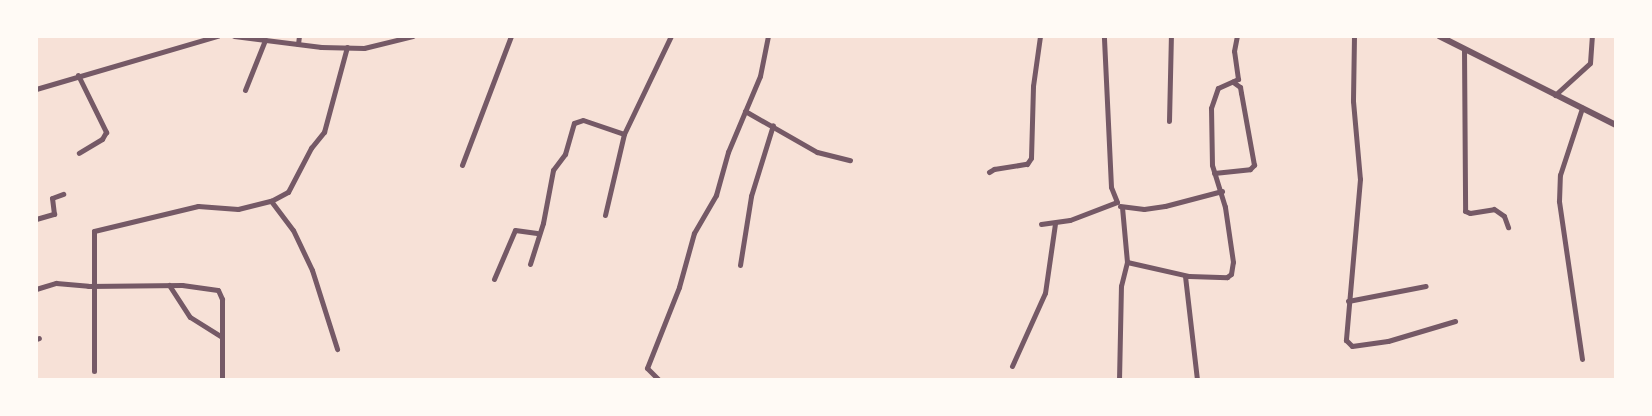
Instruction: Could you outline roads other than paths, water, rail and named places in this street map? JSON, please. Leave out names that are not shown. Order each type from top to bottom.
[{"type":"street","points":[[36,89],[78,75],[217,36]]},
{"type":"street","points":[[234,36],[298,44],[364,48],[413,36]]},
{"type":"street","points":[[298,44],[299,36]]},
{"type":"street","points":[[462,166],[511,36]]},
{"type":"street","points":[[605,215],[624,134],[671,36]]},
{"type":"street","points":[[658,380],[648,368],[679,287],[691,240],[716,195],[728,152],[764,65],[768,36]]},
{"type":"street","points":[[989,172],[1027,164],[1032,158],[1033,86],[1040,36]]},
{"type":"street","points":[[1104,36],[1111,187],[1117,202],[1122,208],[1127,262],[1121,286],[1119,380]]},
{"type":"street","points":[[1169,122],[1171,36]]},
{"type":"street","points":[[1127,262],[1185,276],[1227,277],[1231,274],[1233,262],[1222,191],[1214,173],[1212,99],[1218,88],[1238,79],[1234,50],[1237,36]]},
{"type":"street","points":[[1354,36],[1353,101],[1360,179],[1346,340],[1352,346],[1388,341],[1455,320]]},
{"type":"street","points":[[1439,36],[1616,125]]},
{"type":"street","points":[[1555,95],[1590,63],[1592,36]]},
{"type":"street","points":[[245,90],[265,40]]},
{"type":"street","points":[[94,371],[96,286],[94,235],[96,229],[198,206],[238,209],[271,201],[291,188],[311,148],[324,132],[347,47]]},
{"type":"street","points":[[1464,49],[1465,211],[1494,209],[1504,216],[1508,228]]},
{"type":"street","points":[[78,75],[106,132],[102,139],[79,153]]},
{"type":"street","points":[[1214,173],[1250,169],[1254,165],[1242,93],[1240,87],[1232,82]]},
{"type":"street","points":[[1582,108],[1560,175],[1559,201],[1582,359]]},
{"type":"street","points":[[745,111],[814,150],[850,160]]},
{"type":"street","points":[[530,264],[537,233],[543,223],[553,170],[565,154],[574,123],[583,120],[624,134]]},
{"type":"street","points":[[740,265],[751,196],[773,126]]},
{"type":"street","points":[[1122,208],[1165,206],[1222,191]]},
{"type":"street","points":[[36,220],[54,214],[52,198],[63,194]]},
{"type":"street","points":[[271,201],[293,230],[312,270],[337,349]]},
{"type":"street","points":[[1041,224],[1055,224],[1117,202]]},
{"type":"street","points":[[1012,366],[1045,293],[1055,224]]},
{"type":"street","points":[[494,279],[515,230],[537,233]]},
{"type":"street","points":[[1185,276],[1197,380]]},
{"type":"street","points":[[36,288],[56,283],[96,286],[169,285],[220,291],[222,380]]},
{"type":"street","points":[[169,285],[190,317],[221,336]]},
{"type":"street","points":[[1348,301],[1426,286]]}]
